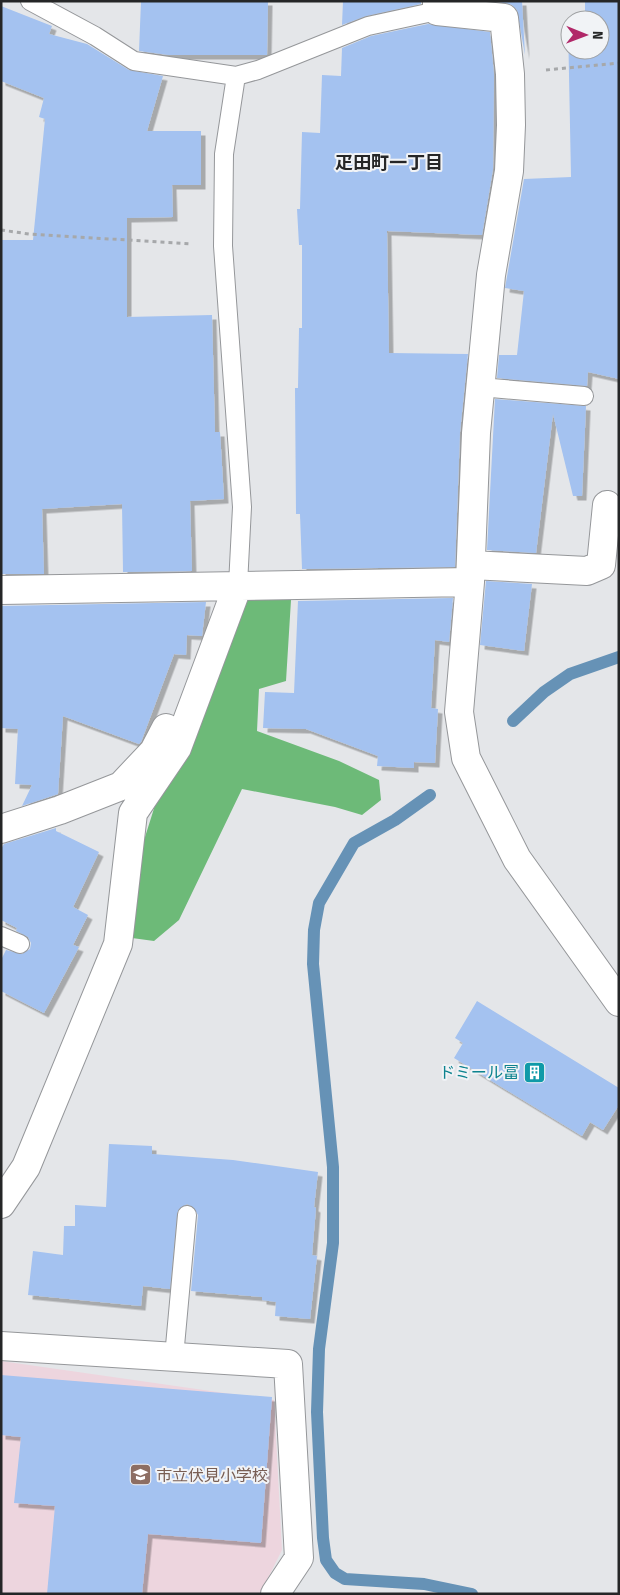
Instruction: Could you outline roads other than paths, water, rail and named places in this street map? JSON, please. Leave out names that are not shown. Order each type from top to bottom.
[{"type":"street","points":[[437,6],[504,18],[510,74],[511,126],[508,171],[491,275],[476,433],[471,574],[459,712],[466,758],[517,859],[619,1002]]},
{"type":"street","points":[[1,590],[238,584],[587,571],[601,565],[607,505]]},
{"type":"street","points":[[1,1204],[26,1166],[118,944],[133,813],[177,748],[238,584]]},
{"type":"street","points":[[1,829],[60,810],[121,786],[154,751],[175,712],[199,685]]},
{"type":"street","points":[[1,1346],[288,1364],[299,1558],[275,1594]]},
{"type":"lane","points":[[30,1],[88,32],[134,61],[236,76],[258,70],[368,26],[437,6]]},
{"type":"lane","points":[[236,76],[224,154],[223,246],[242,507],[238,584]]},
{"type":"lane","points":[[480,387],[584,396]]},
{"type":"lane","points":[[1,936],[20,944]]},
{"type":"lane","points":[[174,1357],[187,1215]]},
{"type":"waterway","points":[[513,721],[544,692],[570,674],[619,657]]},
{"type":"waterway","points":[[430,795],[395,820],[354,843],[319,903],[314,930],[313,964],[333,1167],[333,1243],[319,1349],[317,1412],[323,1538],[326,1560],[335,1573],[345,1579],[424,1584],[472,1594]]},
{"type":"place","name":"ドミール冨","points":[[535,1072]]},
{"type":"place","name":"市立伏見小学校","points":[[140,1475]]},
{"type":"district","name":"疋田町一丁目","points":[[389,163]]}]
